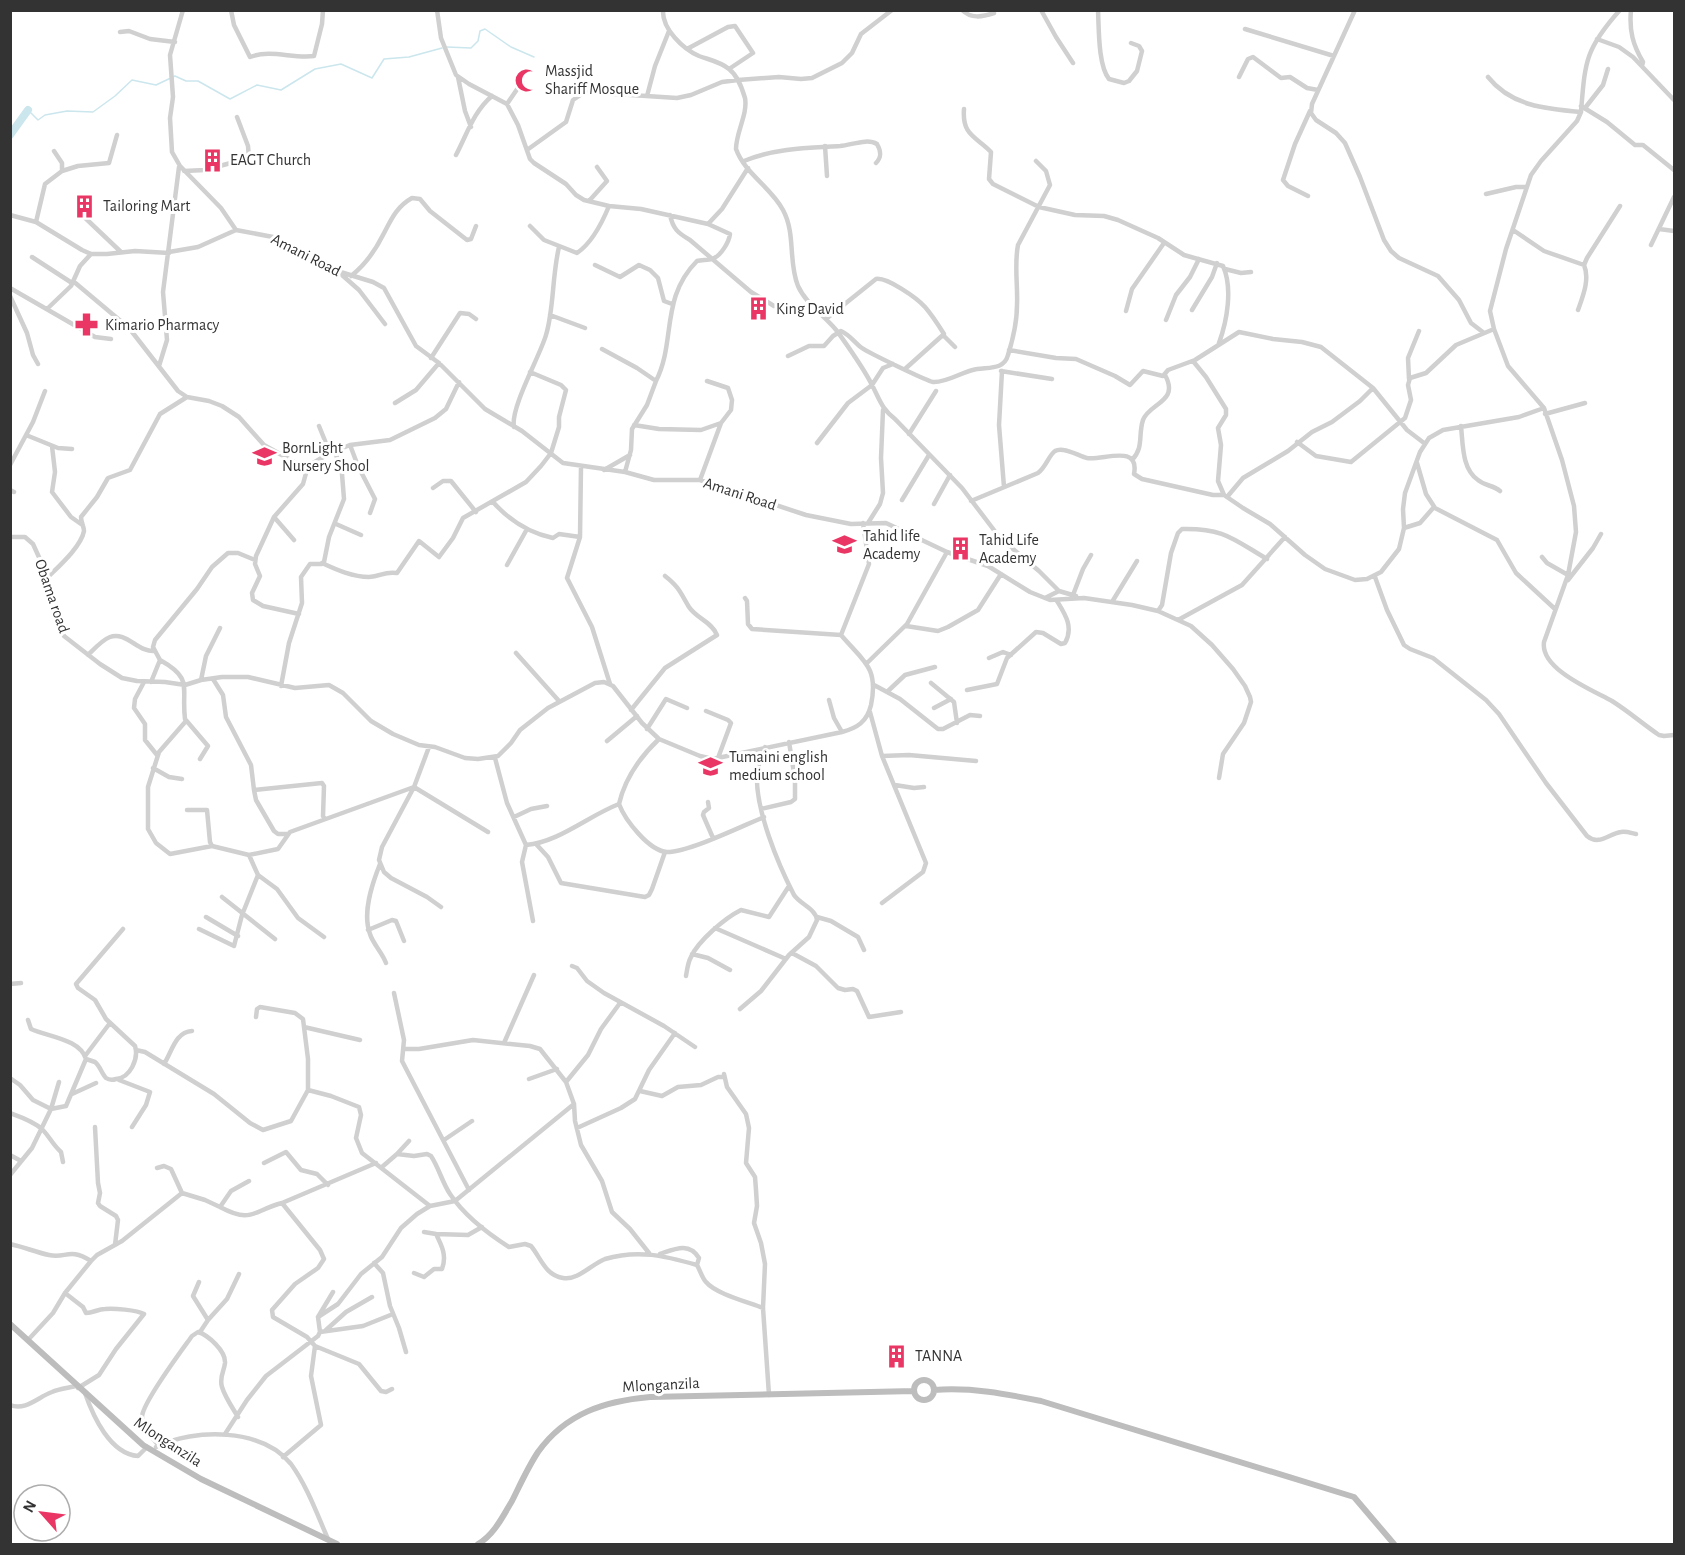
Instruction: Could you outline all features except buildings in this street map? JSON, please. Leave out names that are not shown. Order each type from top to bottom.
[{"type":"street","points":[[10,215],[36,222],[91,254],[169,252],[198,247],[236,230],[221,208],[182,169],[172,152],[170,134],[173,97],[170,55],[183,10]]},
{"type":"street","points":[[231,10],[234,25],[250,57],[266,54],[315,56],[323,10]]},
{"type":"street","points":[[437,10],[441,38],[457,76],[471,127]]},
{"type":"street","points":[[663,10],[664,21],[669,31],[687,49],[729,69],[738,80],[745,97],[745,106],[736,148],[757,181],[782,209],[790,231],[799,288],[837,332],[872,384],[883,410],[950,475],[1000,538],[1059,591],[1084,598]]},
{"type":"street","points":[[527,150],[566,122],[573,100],[584,92],[663,98],[683,97],[714,85],[738,80],[779,77],[805,79],[827,71],[847,58],[857,45],[861,34],[892,10]]},
{"type":"street","points":[[962,10],[970,16],[994,13]]},
{"type":"street","points":[[1041,10],[1073,63]]},
{"type":"street","points":[[1098,10],[1101,60],[1104,72],[1109,79],[1124,83],[1134,76],[1142,51],[1139,46],[1131,43]]},
{"type":"street","points":[[1308,196],[1286,185],[1282,180],[1318,90],[1355,10]]},
{"type":"street","points":[[1582,109],[1587,56],[1604,27],[1620,10]]},
{"type":"street","points":[[1631,10],[1630,32],[1642,66]]},
{"type":"street","points":[[687,49],[728,27],[735,26],[753,53],[729,69]]},
{"type":"street","points":[[1245,29],[1334,56]]},
{"type":"street","points":[[120,32],[129,31],[150,39],[175,42]]},
{"type":"street","points":[[647,96],[655,66],[669,31]]},
{"type":"street","points":[[1597,39],[1628,52],[1674,100]]},
{"type":"street","points":[[1239,77],[1248,59],[1254,57],[1281,78],[1290,77],[1307,88],[1318,90]]},
{"type":"street","points":[[1608,69],[1603,85],[1582,109],[1573,127],[1531,175],[1506,249],[1490,311],[1508,366],[1545,411],[1562,460],[1574,506],[1576,532],[1566,582],[1543,647],[1547,657],[1554,666],[1659,735],[1674,735]]},
{"type":"street","points":[[457,76],[507,104],[518,125],[530,159],[567,184],[580,198],[609,206],[641,209],[708,224],[730,234],[717,255],[712,259],[699,260],[694,263],[672,304],[662,365],[647,405],[631,432],[630,455],[625,472]]},
{"type":"street","points":[[1488,77],[1502,91],[1530,106],[1582,109],[1635,145],[1643,145],[1651,150],[1674,170]]},
{"type":"street","points":[[507,104],[522,82]]},
{"type":"street","points":[[456,154],[484,103],[492,96]]},
{"type":"street","points":[[964,109],[963,120],[966,128],[991,152],[991,182],[1039,207],[1075,215],[1104,216],[1131,226],[1184,255],[1217,263],[1225,269],[1241,273],[1251,272]]},
{"type":"street","points":[[1311,111],[1316,120],[1336,133],[1345,143],[1384,240],[1391,251],[1399,258],[1438,276],[1460,300],[1471,323],[1484,333]]},
{"type":"street","points":[[182,169],[214,168],[249,158],[248,146],[237,117]]},
{"type":"street","points":[[36,222],[45,184],[62,171],[78,166],[109,163],[117,135]]},
{"type":"street","points":[[744,161],[773,152],[805,147],[874,142],[878,146],[880,156],[876,163]]},
{"type":"street","points":[[825,146],[827,176]]},
{"type":"street","points":[[54,151],[62,163],[62,171]]},
{"type":"street","points":[[993,369],[1006,361],[1009,350],[1017,310],[1016,256],[1020,239],[1050,185],[1046,171],[1036,161]]},
{"type":"street","points":[[589,201],[607,181],[597,167]]},
{"type":"street","points":[[708,224],[722,209],[748,168]]},
{"type":"street","points":[[159,366],[167,333],[164,292],[182,169]]},
{"type":"street","points":[[1485,194],[1526,187]]},
{"type":"street","points":[[1651,244],[1674,197]]},
{"type":"street","points":[[351,276],[366,262],[383,236],[389,221],[400,207],[412,198],[420,199],[430,211],[467,240],[471,239],[476,226]]},
{"type":"street","points":[[530,226],[544,240],[574,253],[581,251],[598,229],[609,206]]},
{"type":"street","points":[[1584,265],[1620,206]]},
{"type":"street","points":[[81,214],[121,252]]},
{"type":"street","points":[[670,215],[675,230],[759,298],[774,306]]},
{"type":"street","points":[[1659,229],[1674,231]]},
{"type":"street","name":"Amani Road","points":[[236,230],[273,237],[337,272],[373,282],[384,288],[412,341],[420,351],[439,363],[485,409],[563,463],[625,472],[654,480],[700,480],[806,515],[851,524],[886,523],[947,552],[988,566],[1030,592],[1045,598],[1057,601],[1084,598],[1158,610],[1178,620],[1197,631],[1212,645],[1233,669],[1250,697],[1251,702],[1244,723],[1223,754],[1220,778]]},
{"type":"street","points":[[1513,230],[1544,251],[1584,265],[1587,272],[1578,310]]},
{"type":"street","points":[[1126,311],[1132,289],[1164,243]]},
{"type":"street","points":[[514,427],[514,415],[546,337],[559,247]]},
{"type":"street","points":[[47,309],[73,282],[80,266],[91,254]]},
{"type":"street","points":[[717,255],[718,265]]},
{"type":"street","points":[[32,257],[73,282],[129,328],[174,388],[187,397],[222,406],[239,417],[264,445],[298,466],[308,466],[350,445],[390,440],[435,418],[446,409],[459,382]]},
{"type":"street","points":[[1166,320],[1176,295],[1190,277],[1198,260]]},
{"type":"street","points":[[1192,310],[1212,277],[1217,263]]},
{"type":"street","points":[[595,265],[620,277],[639,265],[642,266],[657,277],[664,301],[672,304]]},
{"type":"street","points":[[1218,345],[1226,315],[1225,269]]},
{"type":"street","points":[[337,272],[356,285],[385,324]]},
{"type":"street","points":[[826,319],[864,287],[881,278],[923,305],[944,336],[955,347]]},
{"type":"street","points":[[10,288],[95,337],[111,339]]},
{"type":"street","points":[[10,296],[38,364]]},
{"type":"street","points":[[431,358],[459,313],[469,314],[476,319]]},
{"type":"street","points":[[550,315],[585,328]]},
{"type":"street","points":[[1409,380],[1426,373],[1456,345],[1494,328]]},
{"type":"street","points":[[1297,442],[1316,456],[1349,462],[1401,422],[1405,418],[1411,400],[1408,358],[1419,331]]},
{"type":"street","points":[[788,356],[809,346],[824,346],[837,332],[844,332],[865,351],[925,380],[934,382],[968,371],[993,369],[1052,379]]},
{"type":"street","points":[[1165,375],[1168,370],[1193,361],[1239,332],[1311,344],[1325,350],[1372,388],[1409,432],[1424,443]]},
{"type":"street","points":[[905,369],[944,336]]},
{"type":"street","points":[[602,349],[656,381]]},
{"type":"street","points":[[1009,350],[1076,359],[1115,376],[1128,385],[1143,371],[1165,375]]},
{"type":"street","points":[[1193,361],[1206,377],[1227,412],[1218,428],[1221,445],[1218,481],[1226,496]]},
{"type":"street","points":[[395,404],[416,390],[439,363]]},
{"type":"street","points":[[817,443],[848,403],[872,384],[880,371],[894,364]]},
{"type":"street","points":[[1002,371],[999,425],[1004,487]]},
{"type":"street","points":[[282,686],[289,643],[302,603],[302,575],[311,563],[322,563],[351,574],[368,577],[387,571],[397,573],[418,541],[439,557],[453,538],[462,519],[532,477],[551,453],[566,390],[561,385],[530,372]]},
{"type":"street","points":[[1132,460],[1139,450],[1143,419],[1166,398],[1169,385],[1165,375]]},
{"type":"street","points":[[700,480],[721,423],[731,410],[732,395],[723,386],[707,381]]},
{"type":"street","points":[[1226,496],[1243,478],[1288,451],[1312,432],[1332,422],[1360,401],[1372,388]]},
{"type":"street","points":[[10,465],[45,391]]},
{"type":"street","points":[[909,435],[936,391]]},
{"type":"street","points":[[48,577],[71,552],[83,533],[81,516],[97,497],[108,478],[130,470],[160,414],[187,397]]},
{"type":"street","points":[[971,501],[1038,473],[1045,467],[1056,450],[1065,450],[1090,458],[1122,455],[1132,460],[1135,466],[1134,474],[1142,479],[1226,496],[1270,524],[1305,555],[1328,571],[1355,580],[1375,577],[1399,549],[1404,528],[1405,493],[1424,443],[1437,432],[1585,403]]},
{"type":"street","points":[[840,635],[868,564],[865,523],[880,504],[883,493],[881,458],[883,410]]},
{"type":"street","points":[[634,425],[659,429],[701,430],[721,423]]},
{"type":"street","points":[[319,426],[342,474],[345,493],[343,506],[329,537],[327,555],[322,563]]},
{"type":"street","points":[[1461,426],[1468,471],[1480,482],[1493,485],[1500,491]]},
{"type":"street","points":[[26,435],[52,446],[72,449]]},
{"type":"street","points":[[350,445],[375,499],[370,513]]},
{"type":"street","points":[[52,446],[55,472],[52,492],[71,517],[83,526]]},
{"type":"street","points":[[604,470],[630,455]]},
{"type":"street","points":[[902,500],[929,455]]},
{"type":"street","points":[[1417,464],[1426,494],[1434,507],[1497,540],[1517,575],[1555,609]]},
{"type":"street","points":[[299,614],[259,605],[253,600],[252,593],[260,576],[255,560],[274,517],[303,484],[308,466]]},
{"type":"street","points":[[581,467],[580,537],[567,578],[592,627],[610,684],[647,729],[659,739],[700,756],[718,758],[855,729],[870,711]]},
{"type":"street","points":[[934,504],[950,475]]},
{"type":"street","points":[[434,488],[443,480],[451,481],[476,512]]},
{"type":"street","points":[[493,502],[506,516],[527,529],[553,538],[559,534],[580,537]]},
{"type":"street","points":[[1404,528],[1420,523],[1434,507]]},
{"type":"street","points":[[274,517],[294,540]]},
{"type":"street","points":[[336,524],[361,535]]},
{"type":"street","points":[[507,566],[527,529]]},
{"type":"street","points":[[1158,610],[1162,605],[1175,539],[1182,529],[1220,532],[1267,559]]},
{"type":"street","points":[[1566,582],[1601,534]]},
{"type":"street","name":"Obama road","points":[[10,537],[20,536],[29,540],[48,577],[64,636],[123,678],[184,685],[201,680],[248,677],[295,688],[328,685],[334,687],[371,721],[412,743],[435,747],[465,758],[495,758]]},
{"type":"street","points":[[1178,620],[1242,585],[1285,537]]},
{"type":"street","points":[[866,664],[906,626],[947,552]]},
{"type":"street","points":[[200,759],[208,746],[186,721],[184,685],[179,673],[160,660],[153,646],[155,640],[217,561],[230,553],[241,554],[255,560]]},
{"type":"street","points":[[1572,554],[1587,553]]},
{"type":"street","points":[[1073,595],[1091,555]]},
{"type":"street","points":[[1542,557],[1547,563],[1568,575]]},
{"type":"street","points":[[1112,603],[1137,561]]},
{"type":"street","points":[[906,626],[938,632],[948,627],[978,610],[1001,574]]},
{"type":"street","points":[[631,710],[665,668],[717,635],[712,626],[690,608],[679,588],[665,576]]},
{"type":"street","points":[[1375,577],[1387,610],[1404,645],[1410,650],[1434,658],[1486,700],[1499,714],[1546,783],[1587,836],[1596,841],[1604,840],[1619,832],[1636,834]]},
{"type":"street","points":[[1045,598],[1059,591]]},
{"type":"street","points":[[745,598],[748,624],[752,629],[840,635],[866,664],[873,678],[870,711],[882,756],[925,858],[926,867],[906,886],[882,903]]},
{"type":"street","points":[[967,690],[997,684],[1003,666],[1011,655],[1036,632],[1043,633],[1061,644],[1065,643],[1069,634],[1069,624],[1057,601]]},
{"type":"street","points":[[201,680],[206,656],[220,628]]},
{"type":"street","points":[[88,655],[106,639],[115,636],[147,651],[155,651]]},
{"type":"street","points":[[989,658],[1003,652],[1011,655]]},
{"type":"street","points":[[516,653],[560,701]]},
{"type":"street","points":[[151,682],[160,660]]},
{"type":"street","points":[[888,691],[905,675],[935,667]]},
{"type":"street","points":[[213,679],[223,694],[226,717],[252,765],[256,800],[273,831],[278,834],[288,834],[414,787]]},
{"type":"street","points":[[144,682],[135,699],[134,708],[145,724],[145,740],[157,755]]},
{"type":"street","points":[[533,921],[522,862],[526,845],[507,803],[495,758],[511,743],[519,730],[560,701],[595,683],[610,684]]},
{"type":"street","points":[[931,683],[951,699],[957,723]]},
{"type":"street","points":[[874,685],[900,699],[938,729],[957,723],[970,715],[980,716]]},
{"type":"street","points":[[647,729],[666,699],[687,708]]},
{"type":"street","points":[[934,708],[951,699]]},
{"type":"street","points":[[829,700],[834,718],[842,732]]},
{"type":"street","points":[[706,711],[731,723],[718,758]]},
{"type":"street","points":[[607,741],[637,716]]},
{"type":"street","points":[[186,721],[157,755],[148,787],[148,826],[156,843],[170,854],[212,846],[249,855],[278,849],[288,834]]},
{"type":"street","points":[[659,739],[636,763],[619,804],[621,811],[635,830],[654,848],[665,852],[713,838],[764,817]]},
{"type":"street","points":[[761,809],[791,802],[795,798],[795,779],[789,742]]},
{"type":"street","points":[[386,963],[369,930],[368,908],[380,864],[382,847],[414,787],[429,747]]},
{"type":"street","points":[[765,747],[757,774],[761,809],[772,846],[789,885],[798,900],[817,917],[831,921],[858,938],[864,950]]},
{"type":"street","points":[[882,756],[909,755],[976,761]]},
{"type":"street","points":[[153,768],[170,777],[182,778]]},
{"type":"street","points":[[254,790],[322,783],[324,786],[322,816],[325,819]]},
{"type":"street","points":[[895,785],[924,787]]},
{"type":"street","points":[[414,787],[488,832]]},
{"type":"street","points":[[708,802],[709,809],[703,814],[713,838]]},
{"type":"street","points":[[526,845],[536,844],[619,804]]},
{"type":"street","points":[[514,817],[531,809],[547,806]]},
{"type":"street","points":[[188,810],[207,810],[212,846]]},
{"type":"street","points":[[536,844],[548,857],[561,883],[645,897],[652,889],[665,852]]},
{"type":"street","points":[[249,855],[258,874],[277,889],[290,909],[303,923],[324,937]]},
{"type":"street","points":[[380,864],[391,878],[441,907]]},
{"type":"street","points":[[199,929],[232,947],[238,936],[242,915],[258,874]]},
{"type":"street","points":[[686,976],[692,954],[715,928],[741,910],[770,917],[789,885]]},
{"type":"street","points":[[222,897],[275,939]]},
{"type":"street","points":[[206,917],[238,936]]},
{"type":"street","points":[[740,1009],[761,991],[786,959],[811,934],[817,917]]},
{"type":"street","points":[[369,930],[392,920],[396,921],[404,941]]},
{"type":"street","points":[[715,928],[786,959]]},
{"type":"street","points":[[116,1079],[130,1072],[136,1050],[133,1044],[110,1023],[94,1000],[76,984],[123,929]]},
{"type":"street","points":[[792,953],[816,966],[838,988],[857,991],[869,1017],[901,1012]]},
{"type":"street","points":[[692,954],[714,960],[730,970]]},
{"type":"street","points":[[572,966],[577,968],[587,981],[675,1032],[695,1047]]},
{"type":"street","points":[[504,1043],[534,975]]},
{"type":"street","points":[[10,984],[21,983]]},
{"type":"street","points":[[394,993],[404,1049],[402,1061],[469,1190]]},
{"type":"street","points":[[566,1082],[588,1055],[601,1029],[620,1002]]},
{"type":"street","points":[[136,1050],[140,1050],[222,1100],[252,1125],[263,1130],[290,1122],[308,1089],[308,1059],[303,1019],[296,1013],[260,1007],[257,1009],[256,1017]]},
{"type":"street","points":[[28,1020],[31,1029],[73,1043],[85,1057],[95,1062],[108,1078],[150,1092],[146,1105],[132,1127]]},
{"type":"street","points":[[10,1078],[21,1085],[33,1100],[51,1109],[65,1108],[85,1057],[110,1023]]},
{"type":"street","points":[[304,1027],[360,1040]]},
{"type":"street","points":[[164,1064],[180,1035],[192,1031]]},
{"type":"street","points":[[576,1128],[621,1108],[635,1099],[649,1070],[675,1032]]},
{"type":"street","points":[[404,1049],[419,1049],[468,1040],[540,1049],[566,1082],[574,1104],[576,1128],[584,1151],[602,1181],[612,1212],[630,1229],[649,1253]]},
{"type":"street","points":[[529,1079],[557,1069]]},
{"type":"street","points":[[640,1091],[662,1096],[678,1087],[701,1085],[724,1075],[727,1088],[746,1114],[749,1128],[746,1162],[754,1178],[757,1206],[754,1223],[765,1264],[763,1308],[769,1395]]},
{"type":"street","points":[[10,1176],[32,1148],[42,1129],[51,1109],[58,1082]]},
{"type":"street","points":[[72,1094],[96,1083]]},
{"type":"street","points":[[308,1089],[358,1107],[361,1115],[356,1143],[362,1153],[382,1167],[418,1199],[430,1206]]},
{"type":"street","points":[[318,1317],[338,1304],[361,1274],[382,1257],[401,1228],[430,1206],[455,1201],[574,1104]]},
{"type":"street","points":[[10,1113],[42,1129],[53,1145],[62,1152],[63,1162]]},
{"type":"street","points":[[444,1140],[472,1121]]},
{"type":"street","points":[[95,1127],[100,1193],[98,1203],[118,1220],[115,1245]]},
{"type":"street","points":[[382,1167],[409,1141]]},
{"type":"street","points":[[264,1162],[286,1152],[301,1170],[317,1174],[328,1185]]},
{"type":"street","points":[[397,1154],[431,1156],[455,1201],[482,1227],[509,1247],[530,1245],[544,1267],[555,1276],[564,1279],[604,1260],[638,1253],[659,1255],[697,1265]]},
{"type":"street","points":[[10,1155],[21,1161]]},
{"type":"street","points":[[157,1168],[164,1166],[171,1169],[182,1193],[244,1217],[328,1185],[376,1163]]},
{"type":"street","points":[[220,1208],[231,1191],[249,1181]]},
{"type":"street","points":[[28,1340],[53,1313],[65,1293],[91,1261],[122,1241],[182,1193]]},
{"type":"street","points":[[282,1203],[324,1258],[318,1268],[295,1284],[271,1314],[276,1320],[307,1337],[315,1346],[359,1364],[381,1391],[386,1392],[392,1389]]},
{"type":"street","points":[[424,1232],[465,1235],[472,1234],[482,1227]]},
{"type":"street","points":[[414,1273],[422,1277],[434,1269],[443,1268],[444,1251],[436,1234]]},
{"type":"street","points":[[10,1244],[50,1255],[72,1253],[91,1261]]},
{"type":"street","points":[[659,1255],[681,1247],[689,1248],[699,1258],[697,1265],[708,1285],[763,1308]]},
{"type":"street","points":[[374,1263],[383,1273],[393,1314],[406,1352]]},
{"type":"street","points":[[159,1446],[144,1423],[143,1413],[192,1336],[200,1332],[227,1299],[239,1274]]},
{"type":"street","points":[[199,1282],[193,1296],[208,1320]]},
{"type":"street","points":[[320,1332],[318,1317],[333,1292]]},
{"type":"street","points":[[10,1404],[18,1407],[28,1404],[52,1392],[77,1387],[99,1375],[144,1314],[133,1310],[104,1308],[86,1313],[83,1307],[65,1293]]},
{"type":"street","points":[[225,1434],[266,1376],[346,1312],[372,1297]]},
{"type":"street","points":[[326,1330],[336,1331],[363,1326],[393,1314]]},
{"type":"street","name":"Mlonganzila","points":[[10,1324],[127,1432],[149,1449],[201,1479],[337,1545]]},
{"type":"street","points":[[200,1332],[212,1341],[224,1356],[225,1361],[220,1377],[222,1386],[238,1417]]},
{"type":"street","points":[[283,1456],[321,1425],[311,1376],[315,1346]]},
{"type":"street","points":[[923,1380],[929,1381],[934,1390],[932,1396],[923,1400],[917,1398],[914,1391],[917,1383],[923,1380]]},
{"type":"street","points":[[934,1390],[999,1392],[1041,1401],[1356,1499],[1394,1545]]},
{"type":"street","name":"Mlonganzila","points":[[478,1545],[489,1535],[504,1514],[537,1454],[549,1439],[570,1420],[621,1400],[650,1397],[914,1391]]},
{"type":"street","points":[[85,1393],[93,1412],[114,1445],[131,1456],[138,1456],[149,1449],[190,1437],[225,1434],[264,1444],[283,1456],[303,1483],[328,1540]]},
{"type":"waterway","points":[[447,47],[471,48],[478,41],[480,31],[485,29],[511,47],[534,57]]},
{"type":"waterway","points":[[28,110],[38,120],[45,115],[67,111],[93,112],[132,80],[156,85],[175,76],[186,81],[198,81],[230,99],[257,85],[281,90],[315,69],[341,64],[372,78],[384,59],[409,57],[442,48]]},
{"type":"waterway","points":[[10,135],[28,110]]},
{"type":"place","name":"Massjid Shariff Mosque","points":[[527,80]]},
{"type":"place","name":"EAGT Church","points":[[212,160]]},
{"type":"place","name":"Tailoring Mart","points":[[85,206]]},
{"type":"place","name":"King David","points":[[758,309]]},
{"type":"place","name":"Kimario Pharmacy","points":[[87,325]]},
{"type":"place","name":"BornLight Nursery Shool","points":[[264,457]]},
{"type":"place","name":"Tahid life Academy","points":[[845,545]]},
{"type":"place","name":"Tahid Life Academy","points":[[961,549]]},
{"type":"place","name":"Tumaini english medium school","points":[[711,766]]},
{"type":"place","name":"TANNA","points":[[897,1356]]}]
